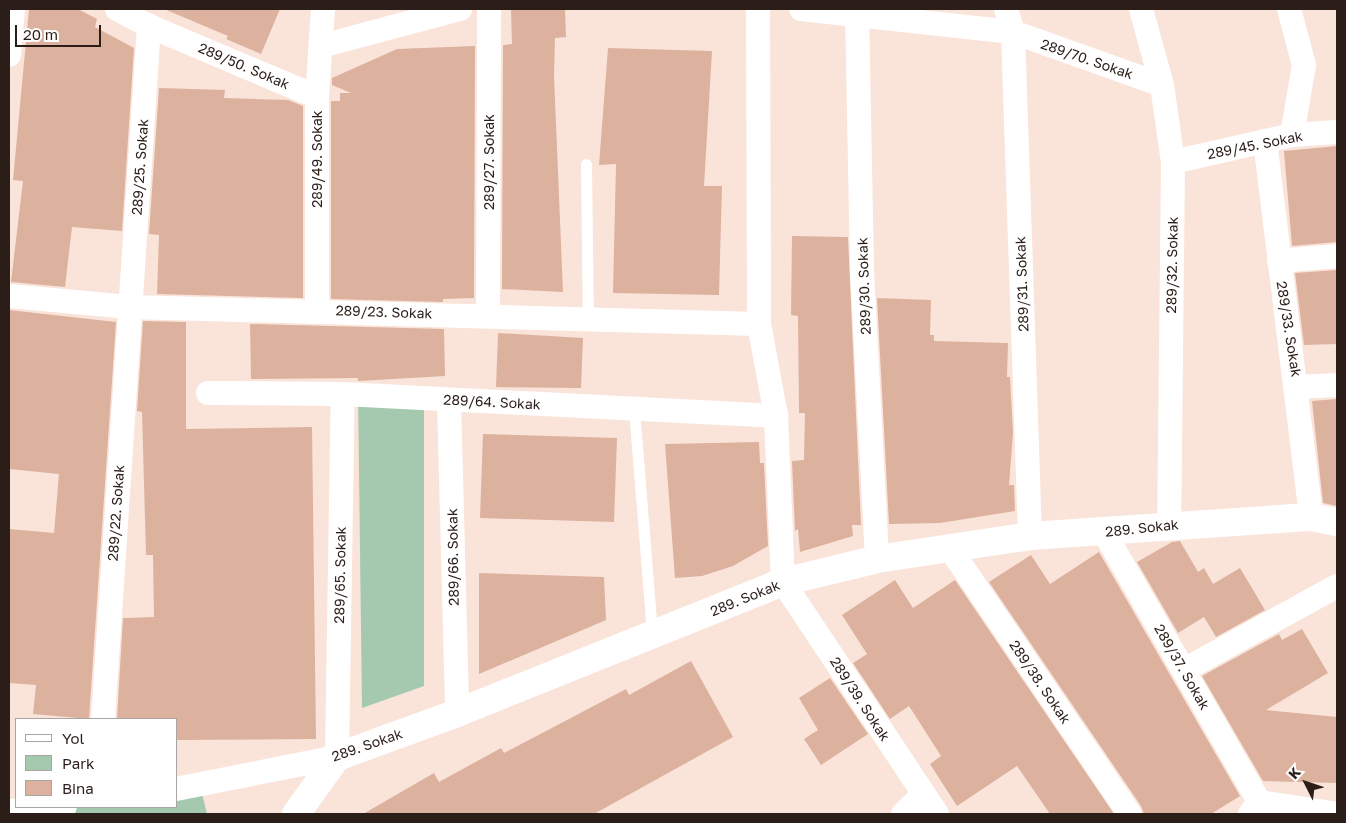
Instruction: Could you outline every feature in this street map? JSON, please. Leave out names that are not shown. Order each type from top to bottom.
[{"type":"street","points":[[9,55],[13,9]]},
{"type":"street","name":"289/49. Sokak","points":[[317,310],[317,97],[323,9]]},
{"type":"street","points":[[321,46],[460,9]]},
{"type":"street","name":"289/27. Sokak","points":[[488,316],[489,9]]},
{"type":"street","points":[[758,9],[759,324],[776,416],[783,582]]},
{"type":"street","points":[[801,9],[857,11],[1013,32]]},
{"type":"street","name":"289/31. Sokak","points":[[1006,9],[1013,32],[1030,536]]},
{"type":"street","name":"289/32. Sokak","points":[[1141,9],[1162,85],[1173,162],[1168,524]]},
{"type":"street","points":[[1289,9],[1304,64],[1292,135]]},
{"type":"street","name":"289/30. Sokak","points":[[857,11],[862,272],[877,559]]},
{"type":"street","name":"289/50. Sokak","points":[[135,16],[317,97]]},
{"type":"street","name":"289/25. Sokak","points":[[130,307],[135,16]]},
{"type":"street","name":"289/70. Sokak","points":[[1013,32],[1162,85]]},
{"type":"street","name":"289/45. Sokak","points":[[1173,162],[1292,135],[1337,132]]},
{"type":"street","name":"289/33. Sokak","points":[[1265,141],[1278,261],[1298,387],[1324,520]]},
{"type":"street","points":[[1278,261],[1337,256]]},
{"type":"street","name":"289/23. Sokak","points":[[9,296],[130,307],[317,310],[759,324]]},
{"type":"street","name":"289/22. Sokak","points":[[103,718],[130,307]]},
{"type":"street","points":[[1298,387],[1337,385]]},
{"type":"street","name":"289/64. Sokak","points":[[208,393],[343,394],[776,416]]},
{"type":"street","name":"289/65. Sokak","points":[[337,757],[343,394]]},
{"type":"street","name":"289/66. Sokak","points":[[449,400],[457,713]]},
{"type":"street","name":"289. Sokak","points":[[178,789],[337,757],[457,713],[783,582],[877,559],[950,550],[1030,536],[1104,532],[1168,524],[1324,520]]},
{"type":"street","name":"289/37. Sokak","points":[[1104,532],[1184,670],[1255,808],[1337,814]]},
{"type":"street","name":"289/38. Sokak","points":[[950,550],[1130,814]]},
{"type":"street","name":"289/39. Sokak","points":[[783,582],[937,814]]},
{"type":"street","points":[[1184,670],[1337,586]]},
{"type":"street","points":[[296,814],[337,757]]},
{"type":"street","points":[[903,814],[923,795]]},
{"type":"street","points":[[9,811],[51,808]]},
{"type":"lane","points":[[586,164],[588,319]]},
{"type":"lane","points":[[634,409],[652,635]]},
{"type":"green space","points":[[358,393],[424,397],[424,686],[362,708]]},
{"type":"green space","points":[[199,781],[207,814],[9,814],[15,808],[178,808],[178,784]]},
{"type":"building","points":[[29,9],[78,9],[97,19],[95,27],[134,48],[122,231],[72,227],[65,287],[11,282],[23,181],[13,180]]},
{"type":"building","points":[[164,9],[280,9],[261,54],[226,39],[228,36]]},
{"type":"building","points":[[511,9],[565,9],[566,37],[555,38],[554,76],[563,292],[502,289],[503,45],[512,44]]},
{"type":"building","points":[[475,46],[474,298],[443,299],[443,302],[331,299],[331,101],[340,101],[340,93],[351,93],[332,85],[332,78],[397,49]]},
{"type":"building","points":[[608,48],[712,51],[704,186],[722,186],[719,295],[613,293],[616,164],[599,165]]},
{"type":"building","points":[[159,88],[225,90],[224,98],[288,100],[303,106],[303,298],[157,294],[159,235],[149,234]]},
{"type":"building","points":[[1337,146],[1337,242],[1292,246],[1284,151]]},
{"type":"building","points":[[792,236],[848,237],[861,525],[852,525],[853,536],[800,552],[798,529],[795,531],[792,461],[804,460],[805,413],[799,413],[798,316],[791,315]]},
{"type":"building","points":[[1337,270],[1337,344],[1304,345],[1295,273]]},
{"type":"building","points":[[877,298],[931,300],[930,335],[934,335],[934,341],[1008,343],[1007,377],[1010,377],[1013,433],[1009,485],[1014,485],[1015,511],[940,523],[889,524]]},
{"type":"building","points":[[9,310],[116,322],[89,718],[33,714],[36,685],[9,683],[9,529],[54,533],[59,474],[9,469]]},
{"type":"building","points":[[143,321],[186,322],[186,429],[312,427],[316,739],[178,740],[178,718],[117,718],[123,618],[154,617],[153,555],[146,555],[142,412],[137,411]]},
{"type":"building","points":[[250,324],[444,329],[445,376],[358,381],[358,378],[251,379]]},
{"type":"building","points":[[498,333],[583,338],[581,388],[496,387]]},
{"type":"building","points":[[1337,399],[1337,506],[1323,503],[1312,401]]},
{"type":"building","points":[[483,434],[617,438],[614,522],[480,518]]},
{"type":"building","points":[[759,442],[760,463],[764,463],[768,546],[733,566],[702,576],[675,578],[665,444]]},
{"type":"building","points":[[1180,541],[1198,572],[1204,568],[1213,584],[1240,568],[1265,610],[1216,637],[1204,617],[1178,633],[1137,562],[1172,542]]},
{"type":"building","points":[[1099,552],[1240,796],[1211,814],[1144,814],[1141,806],[989,582],[1031,555],[1050,584]]},
{"type":"building","points":[[479,573],[604,577],[606,620],[479,674]]},
{"type":"building","points":[[895,580],[913,608],[955,580],[1114,814],[1050,814],[1017,766],[957,806],[930,764],[941,756],[909,706],[890,719],[853,663],[867,654],[842,615]]},
{"type":"building","points":[[1302,629],[1328,673],[1266,710],[1337,717],[1337,783],[1263,781],[1202,676],[1279,634],[1282,640]]},
{"type":"building","points":[[691,661],[733,737],[594,814],[363,814],[434,773],[439,782],[501,748],[504,753],[626,689],[629,695]]},
{"type":"building","points":[[830,678],[868,734],[821,765],[804,739],[818,730],[799,698]]}]
